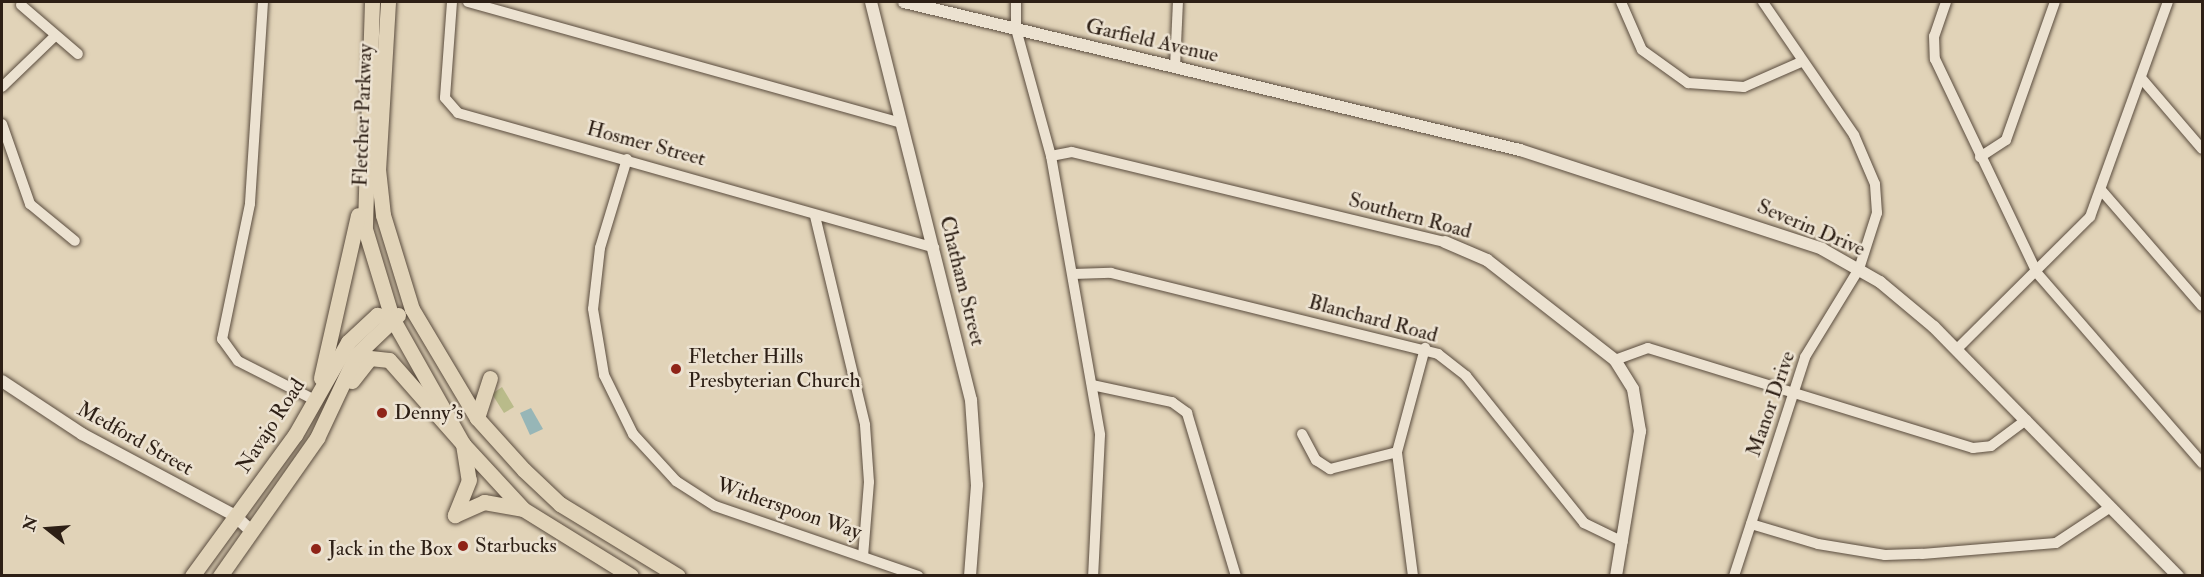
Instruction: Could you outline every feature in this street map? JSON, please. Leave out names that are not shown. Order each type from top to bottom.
[{"type":"main road","name":"Fletcher Parkway","points":[[372,2],[365,170],[365,229],[392,318],[463,444],[523,509],[631,576]]},
{"type":"main road","name":"Fletcher Parkway","points":[[388,2],[378,169],[383,215],[412,309],[477,418],[560,504],[678,576]]},
{"type":"main road","points":[[315,400],[340,311],[365,170]]},
{"type":"main road","name":"Navajo Road","points":[[220,576],[250,530],[285,487],[331,411],[356,355],[392,318],[412,309]]},
{"type":"main road","name":"Navajo Road","points":[[192,576],[234,515],[264,480],[315,400],[348,342],[366,322],[378,315],[392,318]]},
{"type":"main road","points":[[331,411],[364,363],[383,357],[409,379],[436,420],[463,444],[468,480],[455,515],[484,502],[523,509]]},
{"type":"main road","points":[[477,418],[490,378]]},
{"type":"street","points":[[263,2],[250,204],[222,339],[238,361],[315,400]]},
{"type":"street","name":"Hosmer Street","points":[[452,2],[448,104],[458,113],[627,159],[815,216],[934,248]]},
{"type":"street","points":[[468,2],[901,123]]},
{"type":"street","name":"Chatham Street","points":[[871,2],[934,248],[974,421],[977,485],[970,576]]},
{"type":"street","name":"Garfield Avenue","points":[[904,2],[1391,117]]},
{"type":"street","points":[[1016,2],[1016,29],[1050,156],[1073,274],[1102,456],[1093,576]]},
{"type":"street","points":[[1175,67],[1178,2]]},
{"type":"street","points":[[1621,2],[1642,50],[1688,83],[1744,87],[1801,62]]},
{"type":"street","name":"Manor Drive","points":[[1734,576],[1805,357],[1859,268],[1873,234],[1875,184],[1850,128],[1801,62],[1763,2]]},
{"type":"street","points":[[1946,2],[1934,36],[1935,59],[2037,273],[2202,463]]},
{"type":"street","points":[[1980,157],[2006,140],[2055,2]]},
{"type":"street","points":[[1956,350],[2084,225],[2102,190],[2168,2]]},
{"type":"street","points":[[21,4],[53,38],[78,54]]},
{"type":"street","points":[[2,87],[53,38]]},
{"type":"street","points":[[2142,79],[2202,149]]},
{"type":"street","name":"Severin Drive","points":[[1391,117],[1527,152],[1780,232],[1859,268],[1956,350],[2178,576]]},
{"type":"street","points":[[2,124],[30,204],[75,241]]},
{"type":"street","name":"Southern Road","points":[[1050,156],[1072,152],[1445,242],[1487,260],[1615,360],[1636,397],[1641,423],[1616,576]]},
{"type":"street","name":"Witherspoon Way","points":[[627,159],[600,248],[593,309],[604,375],[625,421],[664,470],[701,499],[918,576]]},
{"type":"street","points":[[2102,190],[2202,306]]},
{"type":"street","points":[[815,216],[865,425],[870,482],[863,556]]},
{"type":"street","name":"Blanchard Road","points":[[1073,274],[1111,273],[1425,348],[1466,376],[1584,523],[1623,542]]},
{"type":"street","points":[[1413,576],[1397,453],[1425,348]]},
{"type":"street","points":[[1615,360],[1648,348],[1973,448],[1990,446],[2026,420]]},
{"type":"street","name":"Medford Street","points":[[2,381],[82,434],[234,515],[250,530]]},
{"type":"street","points":[[1092,385],[1172,402],[1187,413],[1236,576]]},
{"type":"street","points":[[1302,434],[1316,460],[1330,469],[1397,453]]},
{"type":"street","points":[[1751,525],[1818,544],[1885,555],[1923,555],[2056,543],[2109,508]]},
{"type":"green space","points":[[502,387],[514,407],[504,413],[492,394]]},
{"type":"water","points":[[531,408],[543,429],[530,435],[520,413]]},
{"type":"place","name":"Fletcher Hills Presbyterian Church","points":[[676,369]]},
{"type":"place","name":"Denny's","points":[[382,413]]},
{"type":"place","name":"Starbucks","points":[[463,546]]},
{"type":"place","name":"Jack in the Box","points":[[316,549]]}]
